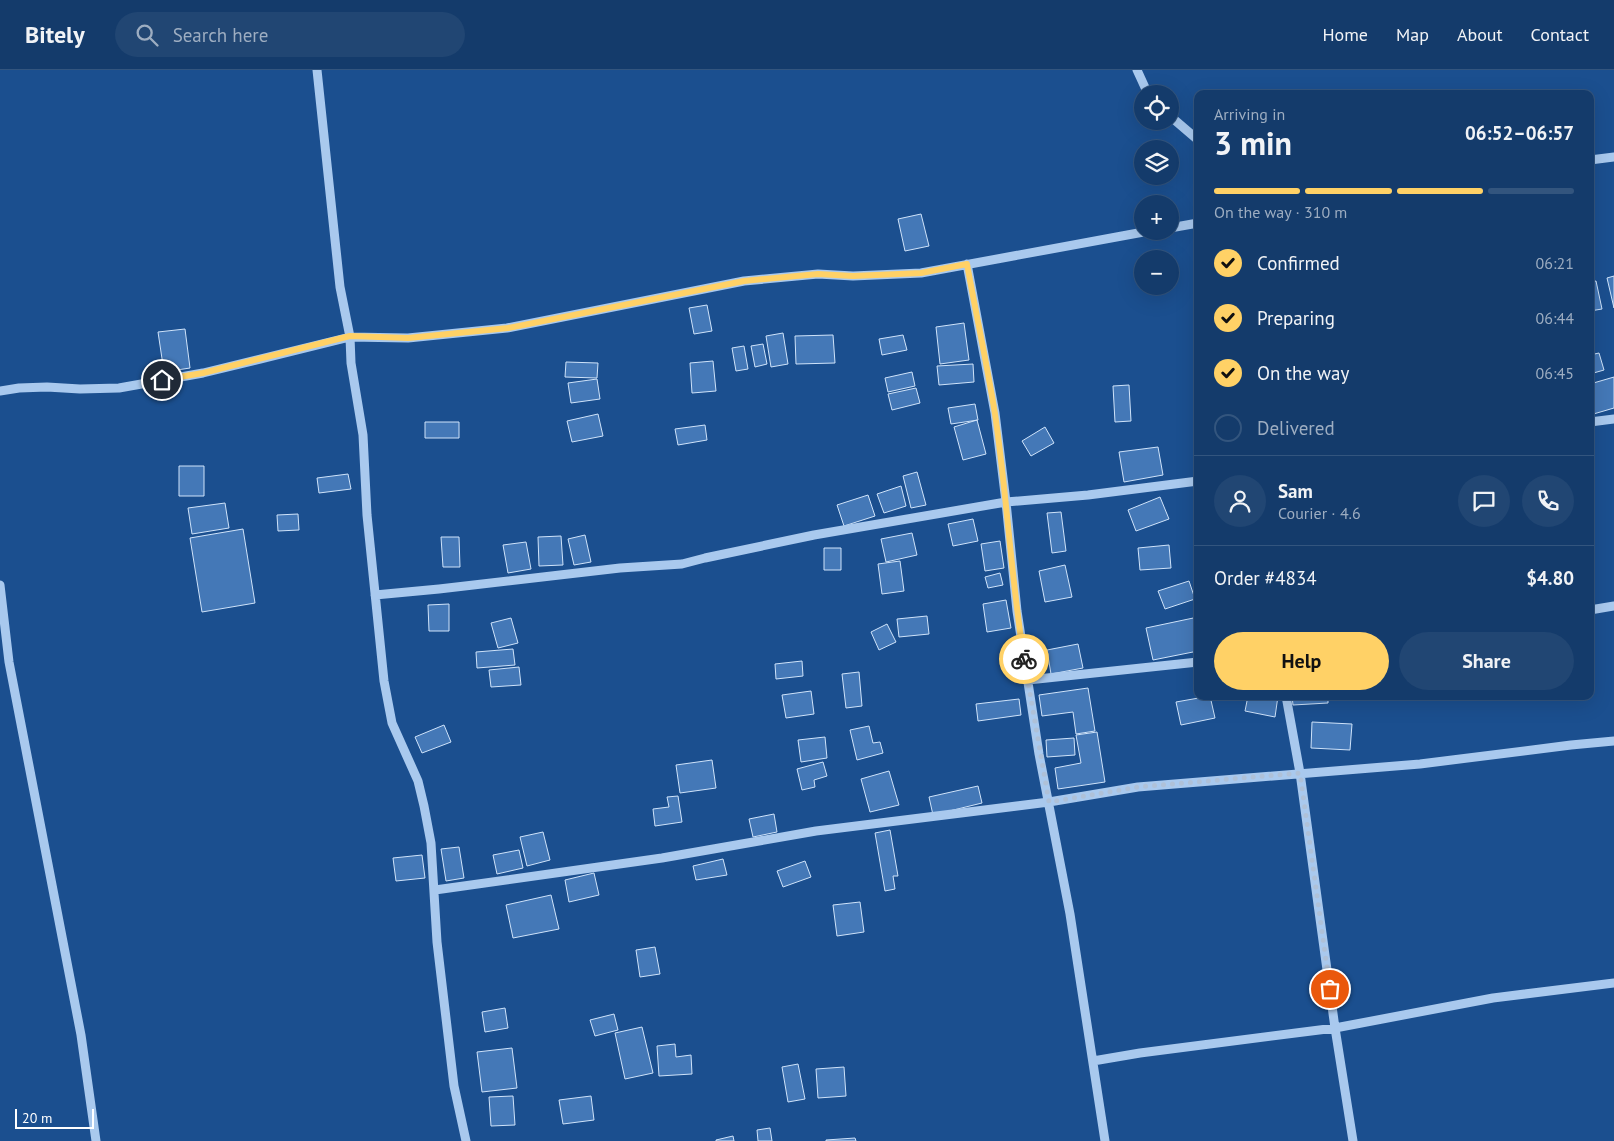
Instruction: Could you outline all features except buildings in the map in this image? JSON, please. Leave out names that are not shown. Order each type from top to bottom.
[{"type":"street","points":[[317,70],[340,287],[350,336],[351,363],[364,435],[367,515],[384,681],[392,723],[418,781],[431,844],[437,942],[454,1086],[466,1141]]},
{"type":"street","points":[[1137,70],[1144,85]]},
{"type":"street","points":[[1179,124],[1194,137]]},
{"type":"street","points":[[1594,160],[1614,157]]},
{"type":"street","points":[[1179,226],[1194,224]]},
{"type":"street","points":[[0,391],[47,387],[80,389],[119,388],[203,373],[350,336],[408,338],[508,328],[744,281],[818,274],[853,276],[921,273],[1134,234]]},
{"type":"street","points":[[967,264],[995,413],[1006,502],[1016,611],[1070,914],[1105,1141]]},
{"type":"street","points":[[1594,422],[1614,419]]},
{"type":"street","points":[[375,595],[620,568],[682,564],[814,535],[1006,502],[1088,495],[1194,482]]},
{"type":"street","points":[[0,585],[9,662],[81,1035],[96,1141]]},
{"type":"street","points":[[1594,609],[1614,606]]},
{"type":"street","points":[[1028,680],[1194,662]]},
{"type":"street","points":[[1287,700],[1300,773],[1335,1028],[1353,1141]]},
{"type":"street","points":[[435,890],[662,858],[816,831],[1049,802],[1138,787],[1420,764],[1571,745],[1614,742]]},
{"type":"street","points":[[1093,1061],[1335,1028],[1493,998],[1614,983]]},
{"type":"way so far","points":[[1024,659],[1039,754],[1049,802],[1138,787],[1300,773],[1330,989]]},
{"type":"route","points":[[162,380],[203,373],[350,336],[408,338],[508,328],[744,281],[818,274],[853,276],[921,273],[967,264],[995,413],[1006,502],[1016,611],[1024,659]]}]
